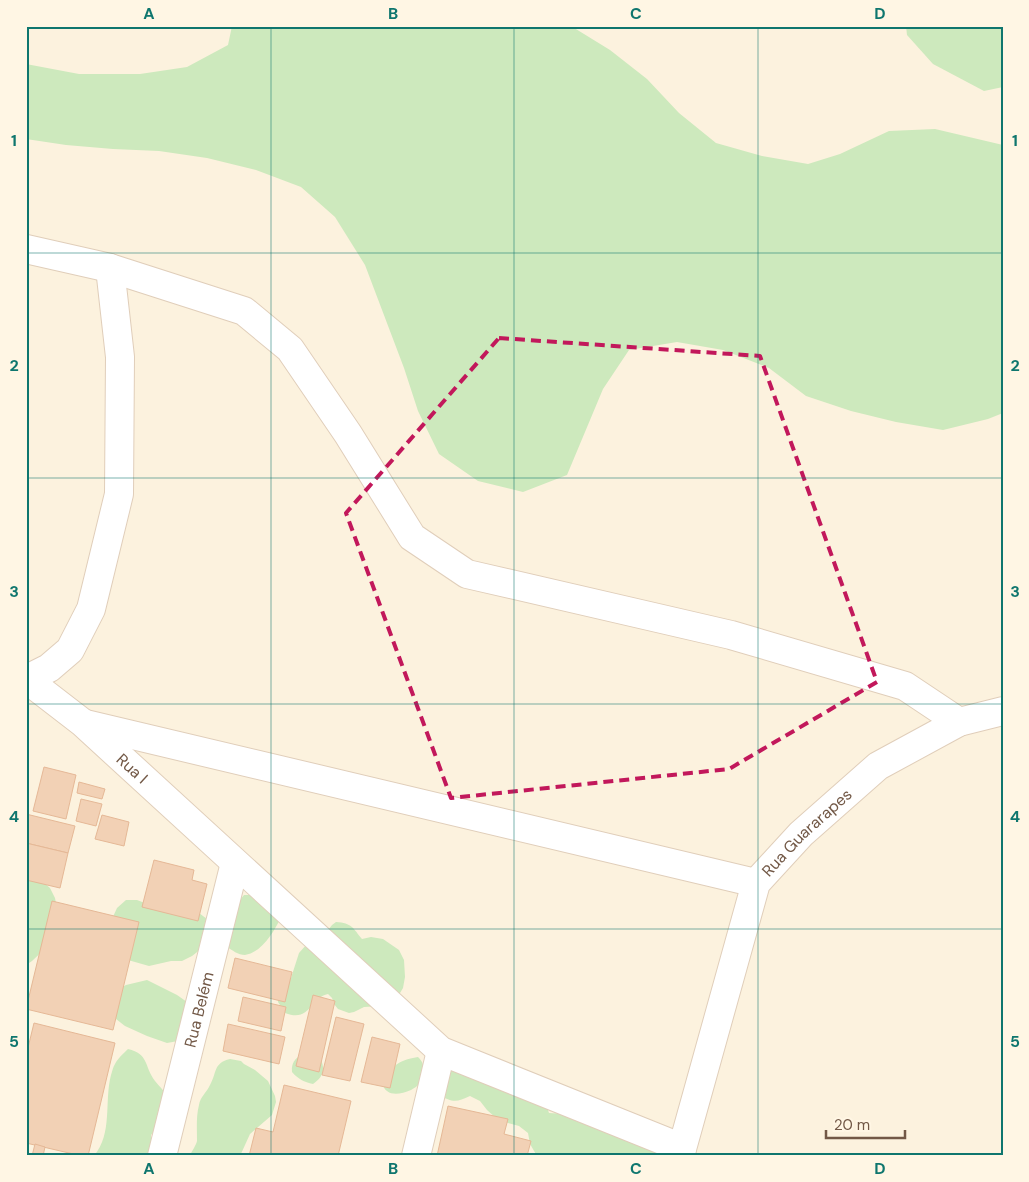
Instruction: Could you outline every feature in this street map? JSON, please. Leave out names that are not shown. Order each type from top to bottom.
[{"type":"street","points":[[26,249],[110,268],[244,312],[290,349],[348,434],[412,537],[467,574],[731,635],[905,686],[959,722]]},
{"type":"street","points":[[27,680],[49,668],[70,650],[91,609],[119,494],[120,357],[110,268]]},
{"type":"street","name":"Rua I","points":[[27,680],[83,723],[441,1052]]},
{"type":"street","name":"Rua Guararapes","points":[[681,1152],[756,883],[801,834],[878,766],[959,722],[1003,711]]},
{"type":"street","points":[[83,723],[756,883]]},
{"type":"street","name":"Rua Belém","points":[[162,1156],[235,863]]},
{"type":"street","points":[[416,1156],[441,1052],[681,1152]]},
{"type":"highlighted area","points":[[499,338],[760,356],[877,682],[729,769],[451,798],[346,513]]},
{"type":"green space","points":[[232,26],[571,26],[610,50],[647,79],[679,113],[716,143],[762,156],[808,164],[840,154],[889,131],[935,129],[1003,145],[1003,413],[988,419],[943,430],[896,422],[851,411],[806,396],[769,368],[723,350],[677,342],[629,350],[603,389],[567,475],[523,492],[478,481],[439,454],[418,411],[404,368],[365,265],[335,217],[301,187],[256,170],[207,158],[159,151],[66,145],[26,139],[26,64],[79,74],[140,74],[187,67],[228,45]]},
{"type":"green space","points":[[906,26],[1003,26],[1003,87],[984,91],[933,64],[907,35]]},
{"type":"green space","points":[[26,878],[43,882],[50,888],[57,908],[49,945],[26,965]]},
{"type":"green space","points":[[244,895],[251,895],[280,919],[271,936],[262,946],[245,955],[227,947],[224,919]]},
{"type":"green space","points":[[126,900],[137,900],[158,908],[199,913],[207,919],[201,949],[182,961],[171,961],[149,966],[128,960],[112,919],[117,908]]},
{"type":"green space","points":[[336,922],[349,925],[362,939],[371,937],[383,939],[399,950],[404,960],[405,977],[403,988],[396,997],[381,1006],[364,1007],[354,1012],[349,1013],[338,1009],[328,994],[322,996],[300,1015],[285,1013],[278,1002],[278,996],[291,978],[299,953],[307,944],[325,934]]},
{"type":"green space","points":[[147,980],[187,1002],[178,1041],[167,1043],[147,1036],[125,1026],[116,1019],[116,991],[126,985]]},
{"type":"green space","points":[[128,1049],[135,1051],[143,1057],[155,1081],[168,1096],[167,1117],[151,1135],[151,1145],[147,1156],[94,1156],[104,1137],[109,1085],[114,1065]]},
{"type":"green space","points":[[303,1054],[318,1054],[322,1062],[322,1074],[313,1084],[301,1080],[292,1072],[294,1061]]},
{"type":"green space","points":[[418,1057],[423,1065],[419,1084],[411,1090],[394,1094],[384,1088],[382,1083],[396,1065],[405,1060]]},
{"type":"green space","points":[[230,1059],[241,1061],[268,1081],[276,1102],[272,1115],[250,1134],[240,1156],[190,1156],[197,1141],[197,1114],[201,1099],[209,1088],[218,1066]]},
{"type":"green space","points":[[444,1062],[545,1102],[549,1113],[583,1115],[661,1152],[661,1156],[537,1156],[530,1144],[528,1133],[519,1126],[496,1118],[480,1101],[470,1096],[454,1101],[439,1095]]},
{"type":"building","points":[[44,767],[76,775],[66,819],[33,811]]},
{"type":"building","points":[[79,782],[105,789],[102,799],[77,793]]},
{"type":"building","points":[[81,799],[102,804],[96,826],[76,821]]},
{"type":"building","points":[[26,814],[75,826],[68,853],[26,843]]},
{"type":"building","points":[[102,815],[129,822],[124,846],[95,839]]},
{"type":"building","points":[[26,843],[68,853],[60,888],[26,880]]},
{"type":"building","points":[[154,860],[194,870],[192,880],[207,884],[198,921],[142,907]]},
{"type":"building","points":[[52,901],[139,922],[113,1030],[26,1009]]},
{"type":"building","points":[[235,958],[292,972],[285,1002],[228,988]]},
{"type":"building","points":[[313,995],[335,1001],[319,1072],[296,1066]]},
{"type":"building","points":[[243,997],[286,1007],[281,1031],[238,1021]]},
{"type":"building","points":[[336,1017],[364,1024],[350,1081],[322,1075]]},
{"type":"building","points":[[34,1023],[115,1043],[88,1156],[26,1143],[26,1056]]},
{"type":"building","points":[[228,1024],[285,1037],[279,1064],[223,1051]]},
{"type":"building","points":[[372,1037],[400,1044],[390,1088],[361,1082]]},
{"type":"building","points":[[284,1085],[351,1101],[338,1156],[249,1156],[256,1128],[273,1132]]},
{"type":"building","points":[[448,1106],[508,1119],[504,1134],[531,1141],[527,1156],[437,1156]]},
{"type":"building","points":[[35,1144],[45,1147],[43,1156],[32,1156]]}]
